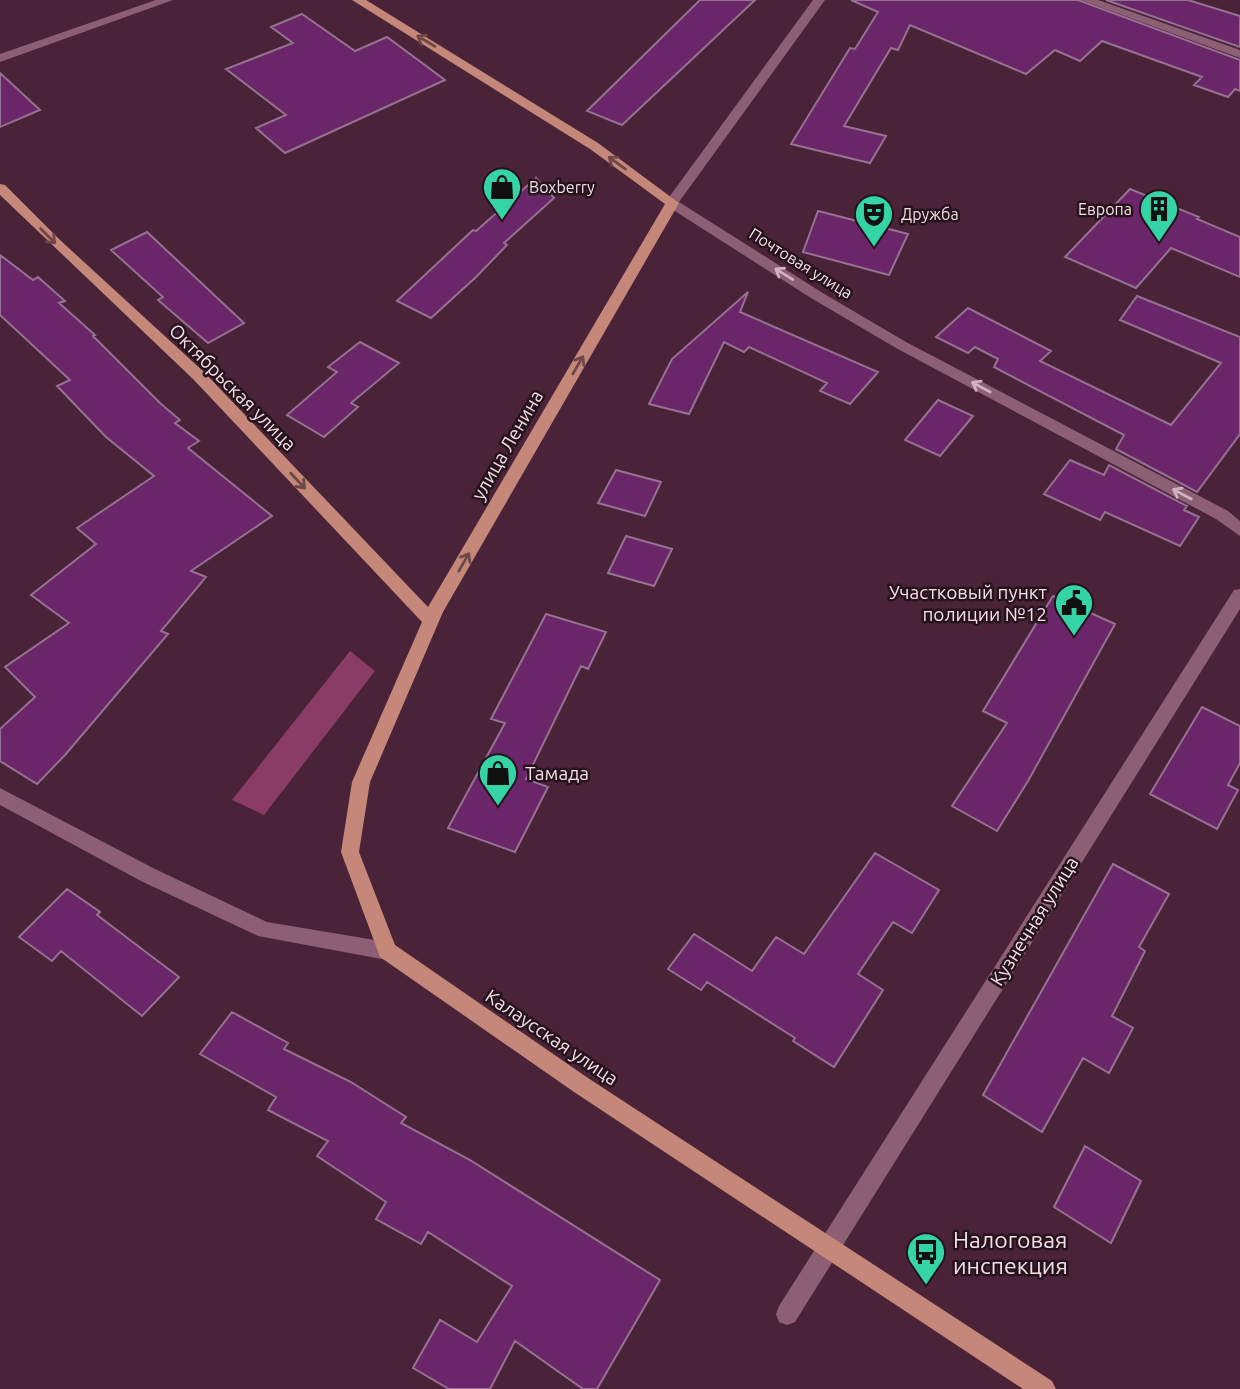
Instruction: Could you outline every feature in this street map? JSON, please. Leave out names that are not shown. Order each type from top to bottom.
[{"type":"main road","name":"Почтовая улица","points":[[358,0],[594,146],[673,203]]},
{"type":"main road","name":"Октябрьская улица","points":[[0,188],[55,243],[199,376],[431,621]]},
{"type":"main road","name":"улица Ленина","points":[[387,951],[350,852],[360,782],[431,621],[673,203]]},
{"type":"main road","name":"Калаусская улица","points":[[387,951],[581,1085],[1044,1389]]},
{"type":"street","points":[[0,58],[167,0]]},
{"type":"street","name":"улица Ленина","points":[[673,203],[819,0]]},
{"type":"street","points":[[1087,0],[1240,54]]},
{"type":"street","name":"Почтовая улица","points":[[673,203],[890,338],[1222,515],[1240,530]]},
{"type":"street","name":"Кузнечная улица","points":[[787,1314],[1240,595]]},
{"type":"street","name":"Калаусская улица","points":[[0,796],[148,875],[265,930],[387,951]]},
{"type":"shaded area","points":[[350,651],[375,671],[264,815],[232,800]]},
{"type":"building","points":[[700,0],[755,0],[622,125],[587,111]]},
{"type":"building","points":[[851,0],[1078,0],[1240,60],[1240,91],[1235,89],[1228,97],[1194,85],[1202,77],[1102,41],[1080,61],[1055,50],[1026,74],[910,25],[898,50],[891,48],[844,126],[886,136],[870,163],[791,144],[850,48],[855,49],[878,12]]},
{"type":"building","points":[[1106,0],[1188,0],[1240,16],[1240,47]]},
{"type":"building","points":[[302,14],[355,51],[387,37],[445,80],[285,153],[256,128],[286,115],[226,69],[293,43],[271,27]]},
{"type":"building","points":[[0,73],[40,110],[0,127]]},
{"type":"building","points":[[536,178],[554,198],[504,243],[507,245],[476,277],[431,318],[397,301],[473,230],[476,231]]},
{"type":"building","name":"Европа","points":[[1130,189],[1240,237],[1240,277],[1171,248],[1136,288],[1065,257]]},
{"type":"building","points":[[818,211],[908,234],[889,275],[803,252]]},
{"type":"building","points":[[147,232],[244,323],[208,343],[158,300],[163,297],[111,250]]},
{"type":"building","points":[[0,255],[33,280],[38,277],[65,301],[59,303],[180,420],[175,423],[199,441],[188,448],[272,516],[191,571],[206,577],[161,631],[168,634],[37,784],[0,761],[0,729],[35,697],[5,667],[69,623],[31,595],[96,544],[77,528],[154,476],[106,437],[57,386],[70,380],[0,315]]},
{"type":"building","points":[[748,292],[740,312],[878,372],[850,404],[820,391],[827,383],[749,347],[744,352],[724,342],[689,414],[649,404],[672,359]]},
{"type":"building","points":[[1137,296],[1240,337],[1240,434],[1197,492],[1116,449],[1124,435],[994,367],[998,359],[975,347],[968,353],[936,337],[968,308],[1051,351],[1040,361],[1171,425],[1221,363],[1120,320]]},
{"type":"building","points":[[360,342],[399,363],[351,403],[358,407],[324,437],[287,415],[337,372],[328,367]]},
{"type":"building","points":[[938,400],[973,416],[940,456],[905,440]]},
{"type":"building","points":[[1070,460],[1104,475],[1109,465],[1187,506],[1184,510],[1199,517],[1180,546],[1105,512],[1100,520],[1044,494]]},
{"type":"building","points":[[616,470],[661,482],[645,516],[598,503]]},
{"type":"building","points":[[626,536],[672,549],[654,586],[608,573]]},
{"type":"building","points":[[1053,596],[1115,624],[1028,781],[997,831],[952,806],[1007,723],[983,711]]},
{"type":"building","points":[[546,614],[606,632],[588,669],[581,666],[526,779],[548,787],[515,852],[448,828],[505,723],[491,719]]},
{"type":"building","points":[[1202,707],[1240,726],[1240,763],[1228,785],[1238,790],[1217,829],[1150,794]]},
{"type":"building","points":[[875,853],[939,890],[912,933],[893,922],[858,974],[883,990],[834,1067],[793,1041],[795,1038],[707,982],[701,990],[668,969],[694,934],[752,971],[776,937],[804,954]]},
{"type":"building","points":[[1113,864],[1169,894],[1139,947],[1145,951],[1112,1016],[1133,1028],[1109,1073],[1083,1058],[1042,1132],[983,1095]]},
{"type":"building","points":[[67,889],[100,912],[97,915],[179,977],[142,1016],[61,951],[52,961],[19,937]]},
{"type":"building","points":[[232,1012],[288,1043],[284,1049],[351,1082],[406,1117],[401,1123],[470,1160],[660,1280],[597,1389],[583,1389],[515,1341],[490,1389],[449,1389],[413,1368],[440,1320],[477,1342],[512,1286],[428,1232],[421,1244],[376,1219],[386,1202],[317,1156],[328,1141],[268,1110],[276,1097],[200,1054]]},
{"type":"building","points":[[1085,1146],[1141,1181],[1111,1243],[1054,1207]]},
{"type":"place","name":"Boxberry","points":[[502,221]]},
{"type":"place","name":"Европа","points":[[1159,243]]},
{"type":"place","name":"Дружба","points":[[874,248]]},
{"type":"place","name":"Участковый пункт полиции №12","points":[[1074,637]]},
{"type":"place","name":"Тамада","points":[[498,807]]},
{"type":"place","name":"Налоговая инспекция","points":[[926,1286]]}]
